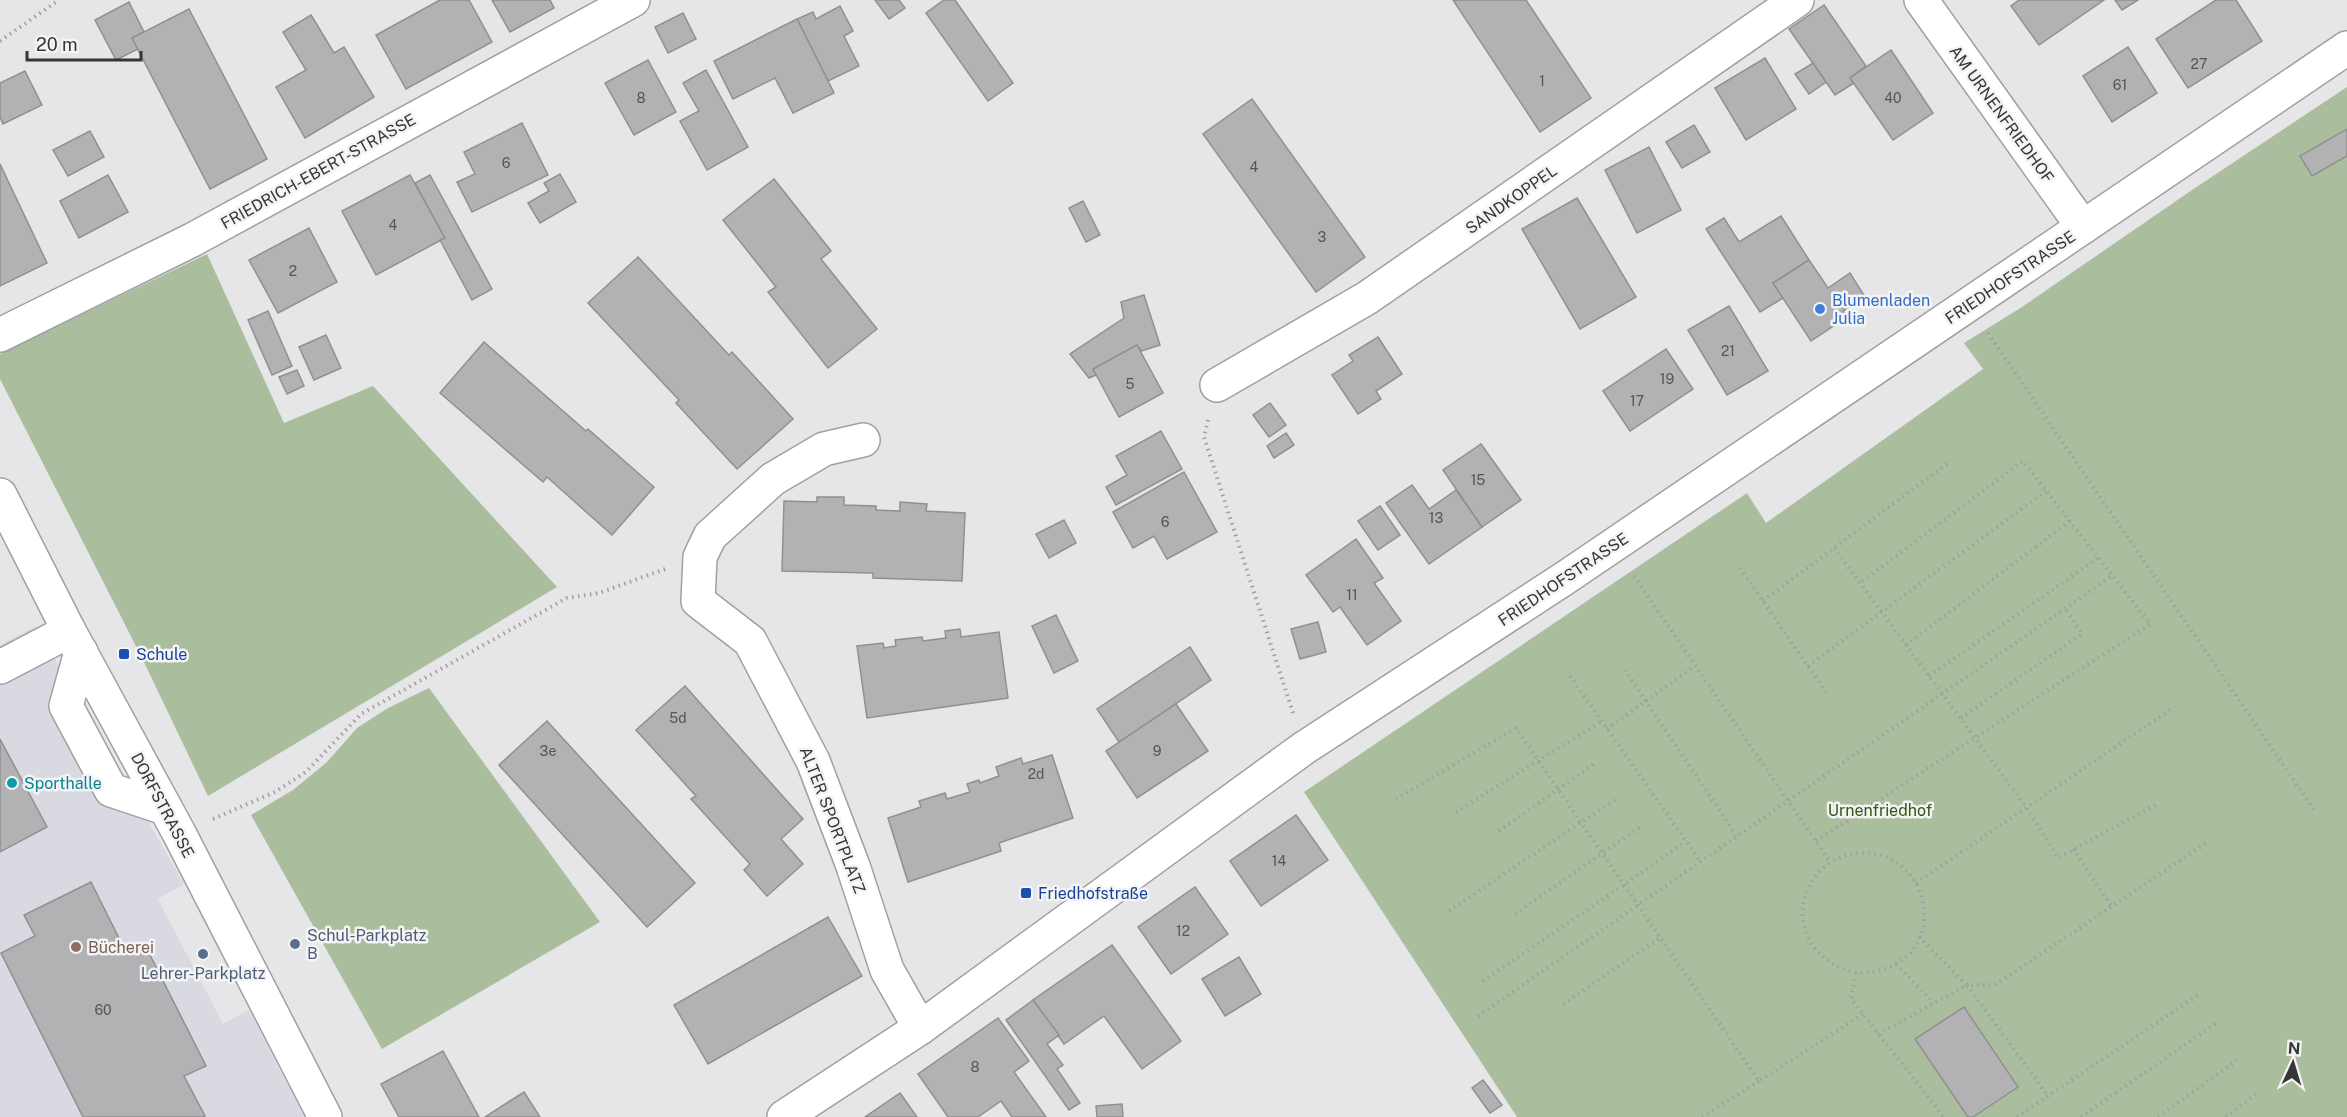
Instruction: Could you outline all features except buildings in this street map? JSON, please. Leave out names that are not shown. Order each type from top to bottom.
[{"type":"street","name":"FRIEDRICH-EBERT-STRASSE","points":[[0,335],[192,240],[633,0]]},
{"type":"street","name":"SANDKOPPEL","points":[[1217,385],[1367,298],[1797,0]]},
{"type":"street","name":"AM URNENFRIEDHOF","points":[[1921,0],[2083,227]]},
{"type":"street","name":"FRIEDHOFSTRASSE","points":[[784,1117],[920,1028],[1304,748],[1613,545],[2347,48]]},
{"type":"street","name":"ALTER SPORTPLATZ","points":[[863,440],[824,449],[773,479],[710,536],[700,557],[698,601],[750,641],[813,761],[853,866],[887,970],[920,1028]]},
{"type":"street","name":"DORFSTRASSE","points":[[0,495],[325,1117]]},
{"type":"street","points":[[0,667],[75,642]]},
{"type":"path","points":[[0,41],[59,0]]},
{"type":"path","points":[[1969,305],[2313,810]]},
{"type":"path","points":[[1217,385],[1204,438],[1304,748]]},
{"type":"path","points":[[1816,841],[2150,624],[2023,461],[1860,583]]},
{"type":"path","points":[[1763,601],[1948,463]]},
{"type":"path","points":[[1808,666],[2046,491]]},
{"type":"path","points":[[1906,645],[2070,521]]},
{"type":"path","points":[[1613,545],[1830,862]]},
{"type":"path","points":[[1834,548],[2027,808],[2058,858],[2157,804]]},
{"type":"path","points":[[172,821],[275,792],[306,772],[361,714],[567,598],[599,593],[700,557]]},
{"type":"path","points":[[1929,676],[2098,557]]},
{"type":"path","points":[[1740,568],[1826,692]]},
{"type":"path","points":[[1478,1016],[2064,607],[2112,576]]},
{"type":"path","points":[[1961,718],[2082,634],[2064,607]]},
{"type":"path","points":[[1607,729],[1695,666]]},
{"type":"path","points":[[1625,670],[1736,835]]},
{"type":"path","points":[[1570,676],[1700,861]]},
{"type":"path","points":[[1916,883],[2174,707]]},
{"type":"path","points":[[1456,812],[1602,720]]},
{"type":"path","points":[[1396,799],[1516,728],[1759,1081]]},
{"type":"path","points":[[1499,831],[1598,762]]},
{"type":"path","points":[[1449,911],[1618,797]]},
{"type":"path","points":[[1515,914],[1640,827]]},
{"type":"path","points":[[1483,981],[1686,841]]},
{"type":"path","points":[[1878,1034],[1967,985],[1995,985],[2209,842]]},
{"type":"path","points":[[2073,849],[2112,907]]},
{"type":"path","points":[[1873,852],[1893,860],[1911,874],[1916,883],[1924,904],[1923,925],[1908,955],[1896,964],[1877,972],[1856,973],[1834,966],[1824,959],[1811,943],[1805,929],[1803,909],[1805,896],[1815,876],[1830,862],[1841,856],[1873,852]]},
{"type":"path","points":[[1919,937],[1967,985],[2048,1096]]},
{"type":"path","points":[[1563,1004],[1660,938]]},
{"type":"path","points":[[1896,964],[1934,1003]]},
{"type":"path","points":[[1856,973],[1851,999],[1944,1117]]},
{"type":"path","points":[[2017,1117],[2198,995]]},
{"type":"path","points":[[1702,1117],[1863,1014]]},
{"type":"path","points":[[2081,1117],[2218,1022]]},
{"type":"path","points":[[2158,1117],[2240,1058]]},
{"type":"path","points":[[2226,1117],[2256,1094]]},
{"type":"shaded area","points":[[36,626],[184,884],[158,899],[223,1024],[249,1010],[304,1117],[0,1117],[0,645]]},
{"type":"green space","name":"Urnenfriedhof","points":[[2347,87],[2347,1117],[1517,1117],[1304,792],[1747,493],[1766,523],[1983,369],[1964,343],[2022,307]]},
{"type":"green space","points":[[207,254],[284,423],[373,386],[557,587],[208,796],[142,658],[0,379],[0,354]]},
{"type":"green space","points":[[429,688],[600,922],[382,1049],[251,815],[293,790],[327,762],[357,728],[388,708]]},
{"type":"place","name":"Blumenladen Julia","points":[[1820,309]]},
{"type":"place","name":"Schule","points":[[124,654]]},
{"type":"place","name":"Sporthalle","points":[[12,783]]},
{"type":"place","name":"Friedhofstraße","points":[[1026,893]]},
{"type":"place","name":"Schul-Parkplatz B","points":[[295,944]]},
{"type":"place","name":"Bücherei","points":[[76,947]]},
{"type":"place","name":"Lehrer-Parkplatz","points":[[203,954]]}]
